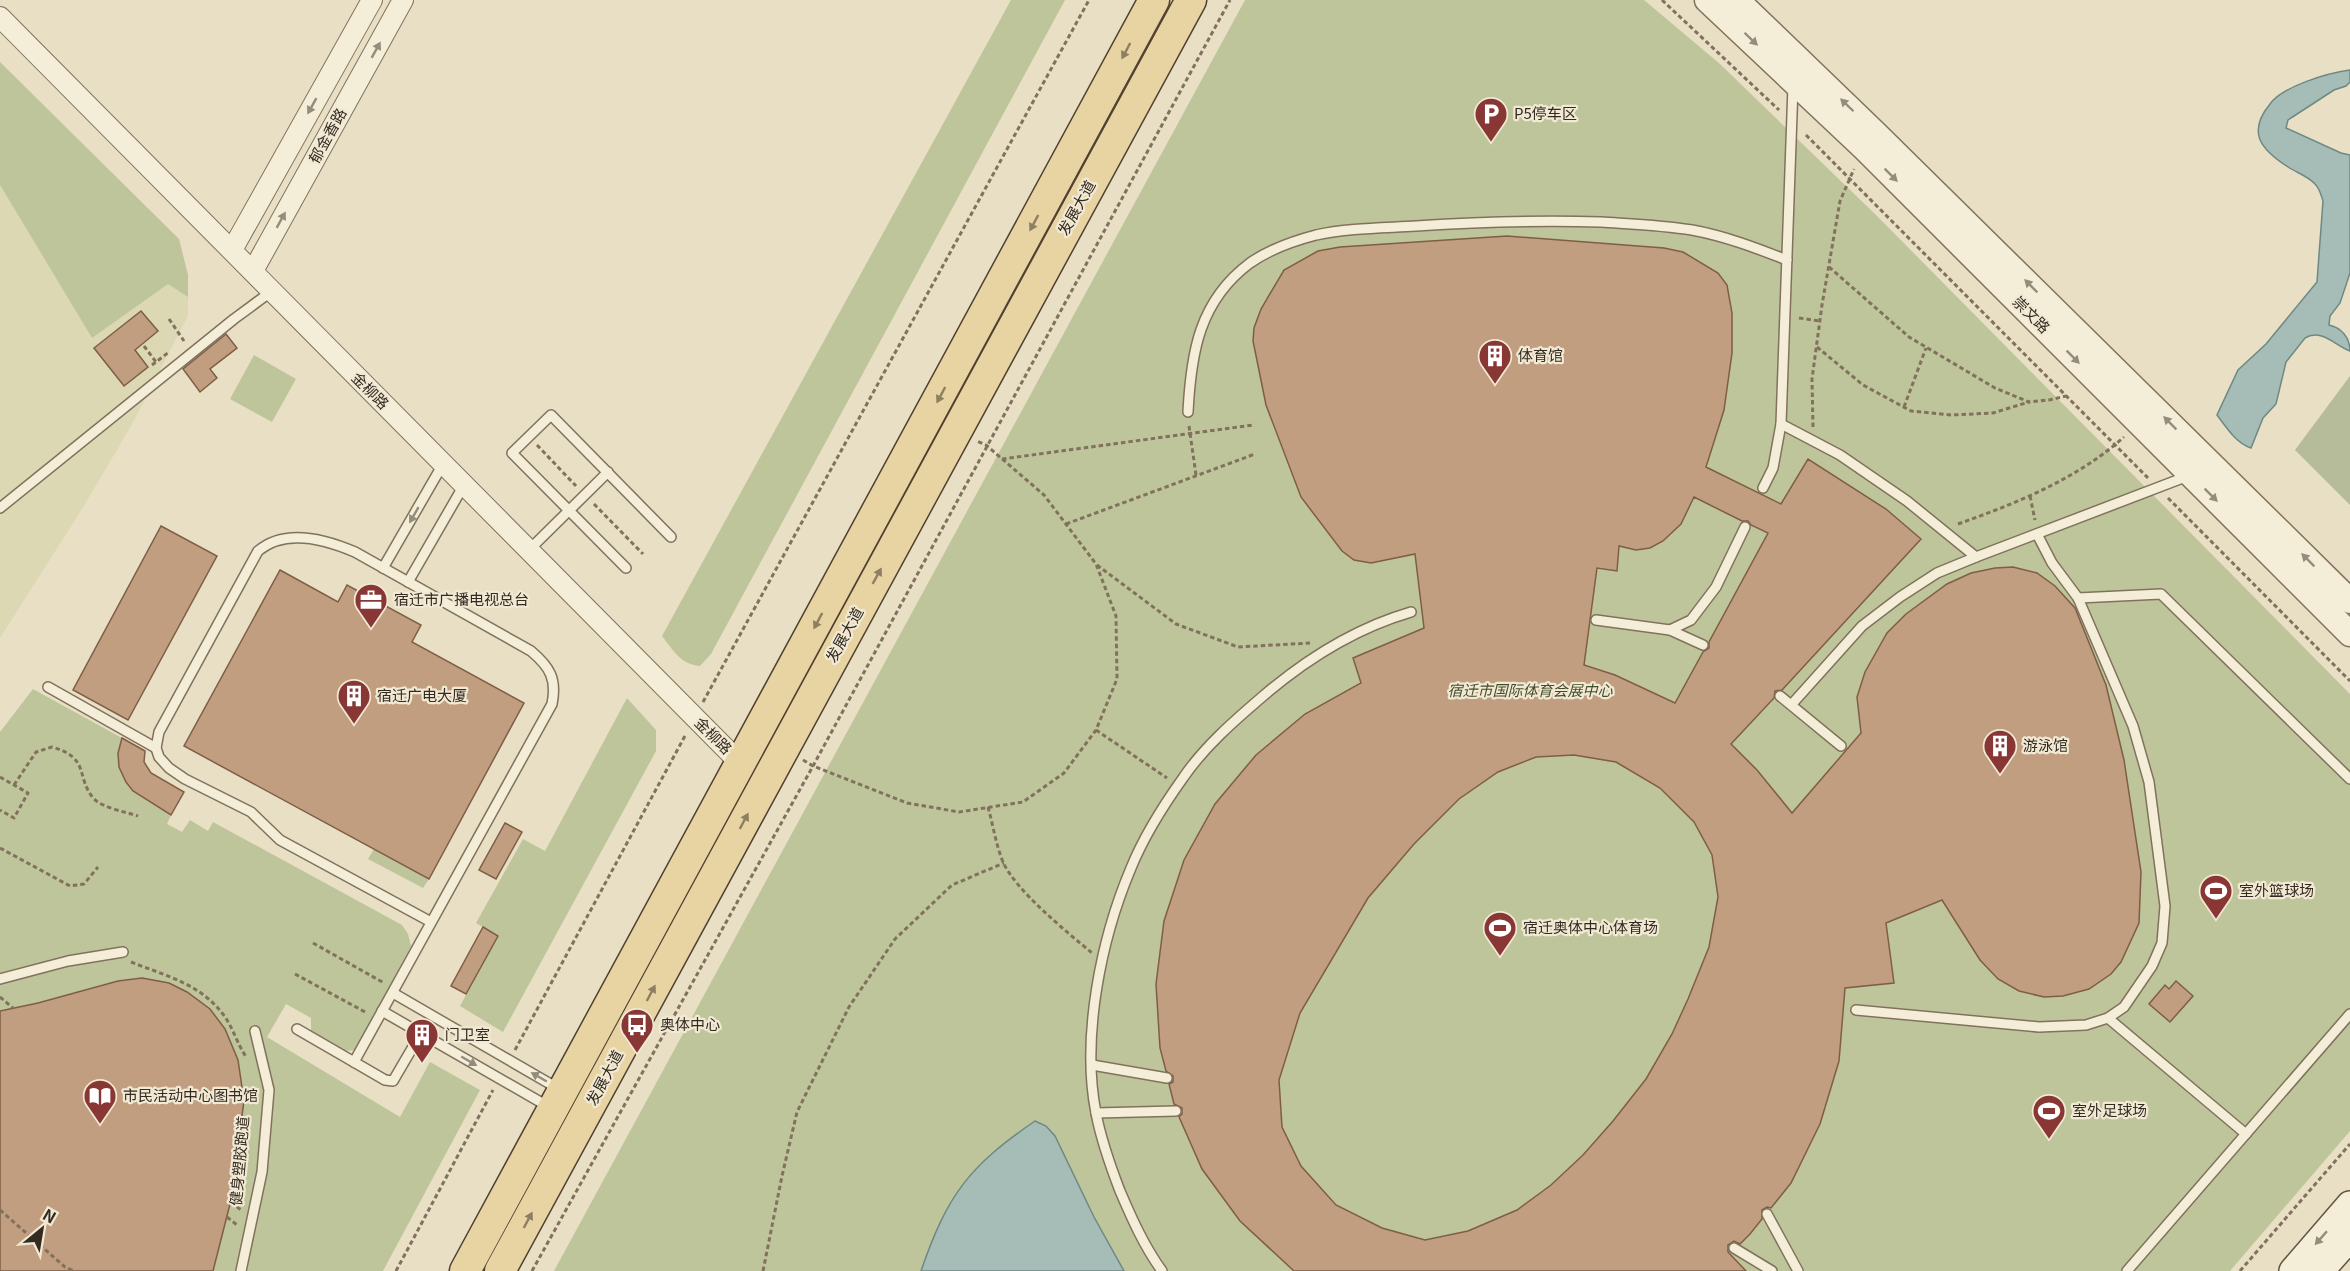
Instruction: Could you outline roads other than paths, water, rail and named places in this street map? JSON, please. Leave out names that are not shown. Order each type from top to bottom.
[{"type":"main road","name":"发展大道","points":[[500,1271],[571,1108],[741,764],[1154,0]]},
{"type":"main road","name":"发展大道","points":[[465,1271],[571,1108],[784,747],[1191,0]]},
{"type":"main road","points":[[2293,1271],[2350,1205]]},
{"type":"main road","points":[[2320,1271],[2350,1236]]},
{"type":"street","name":"郁金香路","points":[[232,250],[372,0]]},
{"type":"street","name":"郁金香路","points":[[253,271],[403,0]]},
{"type":"street","name":"崇文路","points":[[1707,0],[1864,148],[2350,634]]},
{"type":"street","name":"崇文路","points":[[1737,0],[2350,601]]},
{"type":"street","name":"金柳路","points":[[0,17],[741,764]]},
{"type":"lane","points":[[1763,488],[1773,468],[1781,424],[1793,81]]},
{"type":"lane","points":[[1188,412],[1190,368],[1198,336],[1221,290],[1263,254],[1286,244],[1319,235],[1483,222],[1548,220],[1626,223],[1699,232],[1727,238],[1787,260]]},
{"type":"lane","points":[[0,508],[272,291]]},
{"type":"lane","points":[[626,568],[512,453],[551,415],[671,537]]},
{"type":"lane","points":[[1781,424],[1840,454],[1907,501],[1976,557]]},
{"type":"lane","points":[[383,568],[443,464]]},
{"type":"lane","points":[[529,550],[608,472]]},
{"type":"lane","points":[[1792,704],[1862,627],[1900,597],[1937,573],[2191,475]]},
{"type":"lane","points":[[408,582],[464,485]]},
{"type":"lane","points":[[1670,630],[1691,620],[1701,609],[1716,587],[1745,527]]},
{"type":"lane","points":[[1856,1010],[2039,1027],[2086,1025],[2108,1018],[2124,1006],[2152,966],[2162,943],[2165,906],[2149,782],[2136,736],[2078,598],[2052,563],[2037,534]]},
{"type":"lane","points":[[354,1062],[552,704],[555,689],[548,670],[531,651],[346,548],[312,539],[288,538],[265,545],[258,551],[159,732],[156,748],[159,758],[185,779],[251,812],[280,840],[431,922]]},
{"type":"lane","points":[[2078,598],[2161,594],[2350,779]]},
{"type":"lane","points":[[1162,1271],[1133,1223],[1109,1161],[1096,1113],[1092,1065],[1092,1033],[1103,962],[1114,914],[1131,868],[1152,827],[1178,785],[1230,724],[1291,671],[1341,642],[1390,618],[1411,612]]},
{"type":"lane","points":[[1596,620],[1670,630],[1703,645]]},
{"type":"lane","points":[[48,687],[156,748]]},
{"type":"lane","points":[[1780,696],[1841,746]]},
{"type":"lane","points":[[0,979],[68,961],[123,952]]},
{"type":"lane","points":[[393,991],[510,1061],[571,1108]]},
{"type":"lane","points":[[2127,1271],[2350,1014]]},
{"type":"lane","points":[[380,1015],[421,1034],[500,1079],[571,1108]]},
{"type":"lane","points":[[2108,1018],[2246,1134]]},
{"type":"lane","points":[[297,1029],[385,1080],[393,1081],[421,1034]]},
{"type":"lane","points":[[241,1271],[262,1172],[269,1090],[255,1031]]},
{"type":"lane","points":[[1092,1065],[1167,1078]]},
{"type":"lane","points":[[1096,1113],[1176,1111]]},
{"type":"lane","points":[[1767,1214],[1798,1271]]},
{"type":"lane","points":[[1734,1248],[1772,1271]]},
{"type":"water","points":[[2350,70],[2350,82],[2346,86],[2334,90],[2288,120],[2286,128],[2350,155],[2350,273],[2340,303],[2330,316],[2329,325],[2338,328],[2344,334],[2349,342],[2350,351],[2323,336],[2311,335],[2305,338],[2286,362],[2276,404],[2263,418],[2251,448],[2236,439],[2217,415],[2238,370],[2266,344],[2317,282],[2323,201],[2318,188],[2312,181],[2278,160],[2264,147],[2258,131],[2259,123],[2276,97],[2318,77]]},
{"type":"water","points":[[1035,1121],[1046,1126],[1055,1136],[1094,1217],[1124,1271],[921,1271],[940,1222],[963,1184],[993,1153]]},
{"type":"place","name":"P5停车区","points":[[1491,143]]},
{"type":"place","name":"体育馆","points":[[1495,385]]},
{"type":"place","name":"宿迁市广播电视总台","points":[[371,629]]},
{"type":"place","name":"宿迁广电大厦","points":[[354,725]]},
{"type":"place","name":"游泳馆","points":[[2000,775]]},
{"type":"place","name":"室外篮球场","points":[[2216,920]]},
{"type":"place","name":"宿迁奥体中心体育场","points":[[1500,957]]},
{"type":"place","name":"奥体中心","points":[[637,1054]]},
{"type":"place","name":"门卫室","points":[[422,1064]]},
{"type":"place","name":"市民活动中心图书馆","points":[[100,1125]]},
{"type":"place","name":"室外足球场","points":[[2049,1140]]},
{"type":"park label","name":"宿迁市国际体育会展中心","points":[[1530,691]]}]
